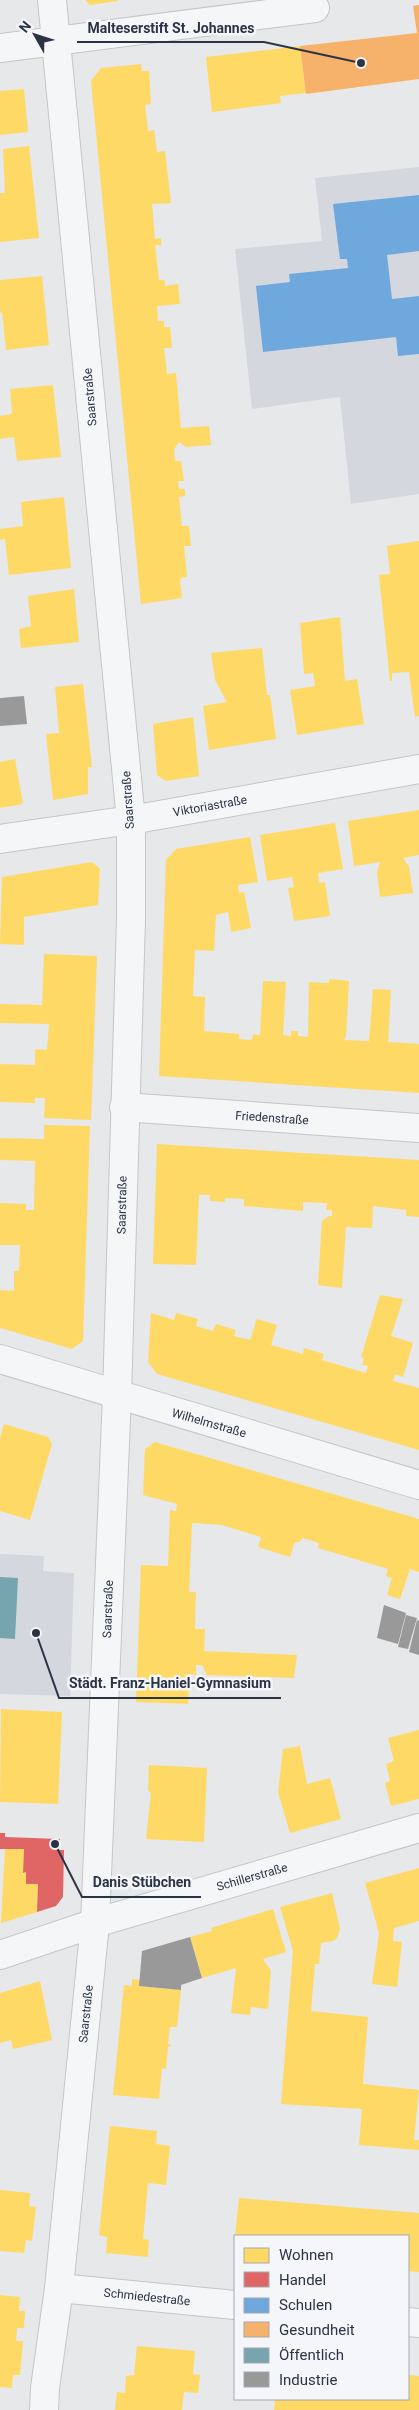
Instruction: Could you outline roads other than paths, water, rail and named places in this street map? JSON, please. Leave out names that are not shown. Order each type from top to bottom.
[{"type":"street","name":"Saarstraße","points":[[44,2410],[60,2288],[95,1923],[117,1395],[131,920],[130,820],[52,0]]},
{"type":"street","points":[[0,48],[316,8]]},
{"type":"street","name":"Viktoriastraße","points":[[0,839],[130,820],[419,769]]},
{"type":"street","name":"Friedenstraße","points":[[124,1107],[419,1128]]},
{"type":"street","name":"Wilhelmstraße","points":[[0,1359],[419,1485]]},
{"type":"street","name":"Schillerstraße","points":[[0,1955],[95,1923],[419,1828]]},
{"type":"street","name":"Schmiedestraße","points":[[60,2288],[234,2305]]},
{"type":"place","name":"Malteserstift St. Johannes","points":[[361,63]]},
{"type":"place","name":"Städt. Franz-Haniel-Gymnasium","points":[[36,1633]]},
{"type":"place","name":"Danis Stübchen","points":[[55,1844]]}]
